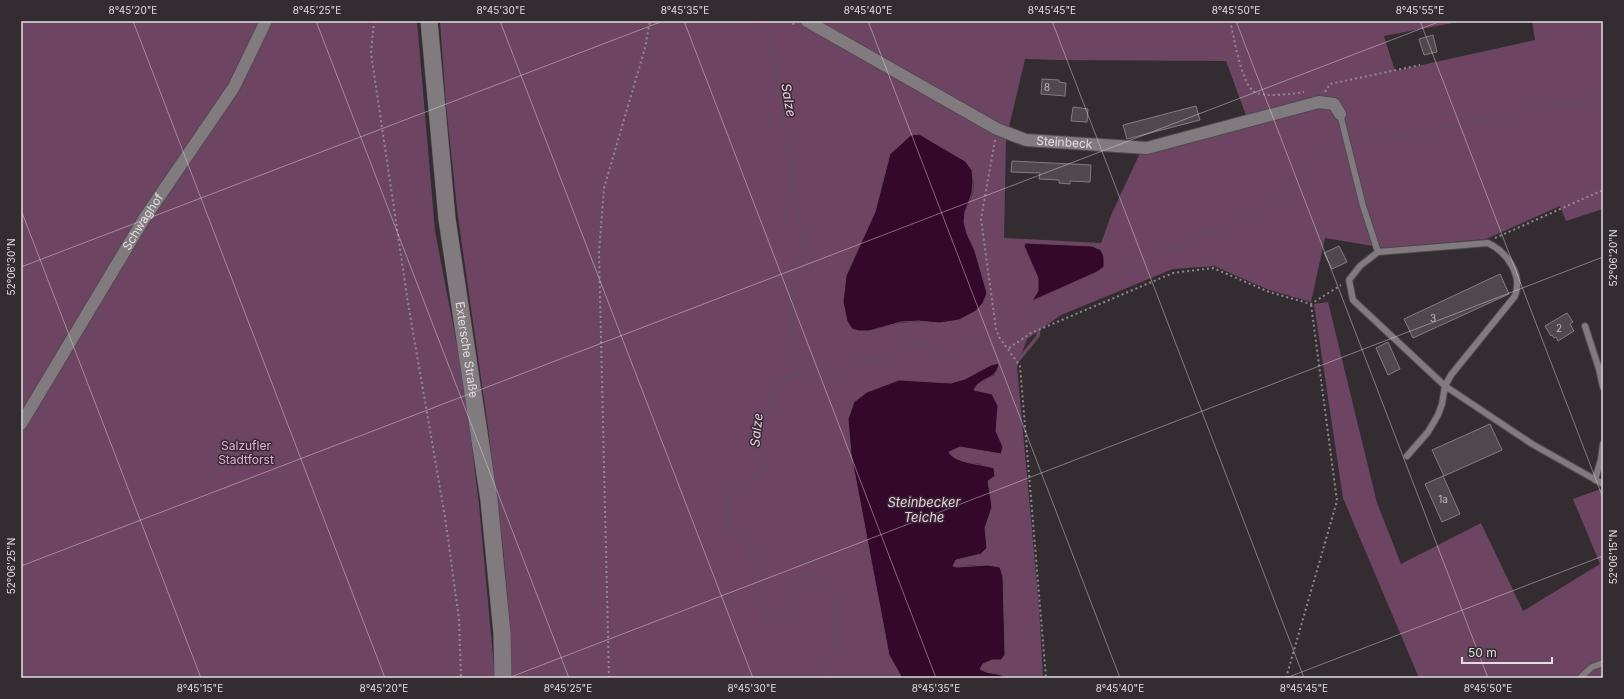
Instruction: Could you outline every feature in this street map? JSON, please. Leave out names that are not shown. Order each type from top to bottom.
[{"type":"main road","name":"Extersche Straße","points":[[429,21],[447,219],[489,500],[502,633],[503,678]]},
{"type":"street","name":"Schwaghof","points":[[21,424],[144,219],[234,87],[266,21]]},
{"type":"street","name":"Steinbeck","points":[[807,21],[997,129],[1026,140],[1147,148],[1319,102]]},
{"type":"street","points":[[1319,102],[1334,104],[1340,114]]},
{"type":"lane","points":[[1340,114],[1363,206],[1378,252]]},
{"type":"lane","points":[[1407,456],[1428,432],[1438,415],[1442,404],[1445,386],[1451,375],[1515,296],[1518,288],[1516,273],[1504,254],[1498,248],[1488,243],[1378,252],[1360,266],[1349,280],[1353,300],[1445,386],[1532,444],[1603,484]]},
{"type":"lane","points":[[1584,326],[1599,369],[1603,387]]},
{"type":"lane","points":[[1595,480],[1601,459],[1603,444]]},
{"type":"lane","points":[[1580,678],[1592,667],[1603,662]]},
{"type":"path","points":[[374,21],[370,53],[403,274],[445,518],[459,619],[461,678]]},
{"type":"path","points":[[610,678],[599,246],[604,188],[645,48],[650,21]]},
{"type":"path","points":[[1230,21],[1246,82],[1253,91],[1264,94],[1295,94],[1309,92],[1319,102]]},
{"type":"path","points":[[1330,84],[1420,65]]},
{"type":"path","points":[[995,138],[981,219],[996,329],[999,337],[1009,348],[1020,366],[1046,678]]},
{"type":"path","points":[[1488,243],[1491,240],[1603,190]]},
{"type":"path","points":[[1009,348],[1031,333],[1173,273],[1213,268],[1269,292],[1311,304],[1349,280]]},
{"type":"path","points":[[1286,678],[1337,501],[1311,304]]},
{"type":"green space","name":"Salzufler Stadtforst","points":[[21,21],[417,21],[435,231],[465,387],[479,505],[495,678],[21,678]]},
{"type":"green space","points":[[440,21],[1463,21],[1384,36],[1395,71],[1535,40],[1532,21],[1603,21],[1603,209],[1566,221],[1560,206],[1486,239],[1385,248],[1325,238],[1311,302],[1269,290],[1214,266],[1173,269],[1061,315],[1027,339],[1017,367],[1039,607],[1043,678],[1007,678],[980,669],[983,664],[992,660],[1001,660],[1005,649],[1003,577],[1000,567],[973,565],[953,566],[956,560],[981,554],[987,548],[985,528],[992,507],[988,481],[981,464],[967,463],[958,460],[951,456],[949,452],[960,447],[1001,454],[1003,447],[996,431],[998,406],[974,390],[977,384],[995,375],[991,365],[965,379],[950,383],[899,380],[868,392],[854,402],[889,655],[902,678],[511,678],[511,638],[504,557],[487,420],[458,217],[446,105]],"holes":[[[1025,59],[1226,61],[1247,118],[1140,153],[1112,213],[1101,243],[1004,238],[1006,140]],[[890,154],[972,170],[973,192],[965,214],[964,222],[975,251],[940,323],[904,323],[869,331],[846,276],[875,212]],[[1097,272],[1033,301],[1038,291],[1038,278]]]},
{"type":"green space","points":[[1328,302],[1377,503],[1401,564],[1481,523],[1523,611],[1600,564],[1573,499],[1603,488],[1603,678],[1419,678],[1343,498],[1314,304]]},
{"type":"water","points":[[919,134],[965,161],[972,170],[972,193],[965,212],[964,222],[967,234],[975,251],[987,293],[983,303],[976,311],[959,320],[940,323],[918,321],[901,322],[869,331],[858,331],[852,329],[847,321],[843,302],[846,276],[875,212],[890,154],[911,135]]},
{"type":"water","points":[[1025,243],[1092,246],[1101,250],[1104,257],[1104,267],[1097,272],[1032,301],[1038,291],[1038,278],[1024,246]]},
{"type":"water","name":"Steinbecker Teiche","points":[[999,363],[998,369],[995,373],[980,382],[974,390],[992,394],[998,406],[996,431],[1003,447],[1001,454],[960,447],[949,452],[956,459],[994,468],[995,476],[988,481],[992,507],[985,528],[987,548],[981,554],[956,560],[953,566],[988,565],[1000,567],[1003,577],[1005,655],[1001,660],[992,660],[983,664],[980,669],[1007,678],[902,678],[889,655],[851,454],[848,419],[854,402],[867,392],[899,380],[951,383],[965,379],[991,365]]},
{"type":"building","points":[[1433,35],[1437,52],[1424,55],[1419,39]]},
{"type":"building","points":[[1042,79],[1059,80],[1059,82],[1066,83],[1065,96],[1041,94]]},
{"type":"building","points":[[1196,106],[1200,120],[1127,139],[1123,125]]},
{"type":"building","points":[[1073,107],[1088,109],[1087,122],[1071,121]]},
{"type":"building","points":[[1012,161],[1091,165],[1090,182],[1070,181],[1070,184],[1059,183],[1059,180],[1039,179],[1040,173],[1011,172]]},
{"type":"building","points":[[1339,246],[1347,262],[1332,269],[1324,253]]},
{"type":"building","points":[[1500,274],[1509,294],[1413,338],[1404,319]]},
{"type":"building","points":[[1567,313],[1573,322],[1570,324],[1574,331],[1558,341],[1556,337],[1554,338],[1552,335],[1551,336],[1545,326]]},
{"type":"building","points":[[1388,342],[1400,369],[1388,375],[1376,348]]},
{"type":"building","points":[[1490,424],[1502,450],[1444,476],[1432,450]]},
{"type":"building","points":[[1443,476],[1460,514],[1442,522],[1425,484]]},
{"type":"waterway","name":"Salze","points":[[754,21],[769,39],[804,246],[794,279],[792,325],[798,373],[777,381],[765,420],[763,473],[731,487],[725,506],[726,526],[741,536],[766,570],[761,597],[767,617],[784,625],[801,617],[796,588],[803,576],[819,575],[832,583],[838,631],[828,678]]},
{"type":"waterway","points":[[1355,145],[1603,97]]},
{"type":"waterway","points":[[798,373],[817,367],[829,371],[865,363],[918,342],[934,353],[953,353],[988,339],[1043,308],[1223,226],[1279,205],[1326,150],[1342,146]]},
{"type":"waterway","points":[[999,369],[1014,364],[1038,336],[1039,327],[1036,313]]}]
